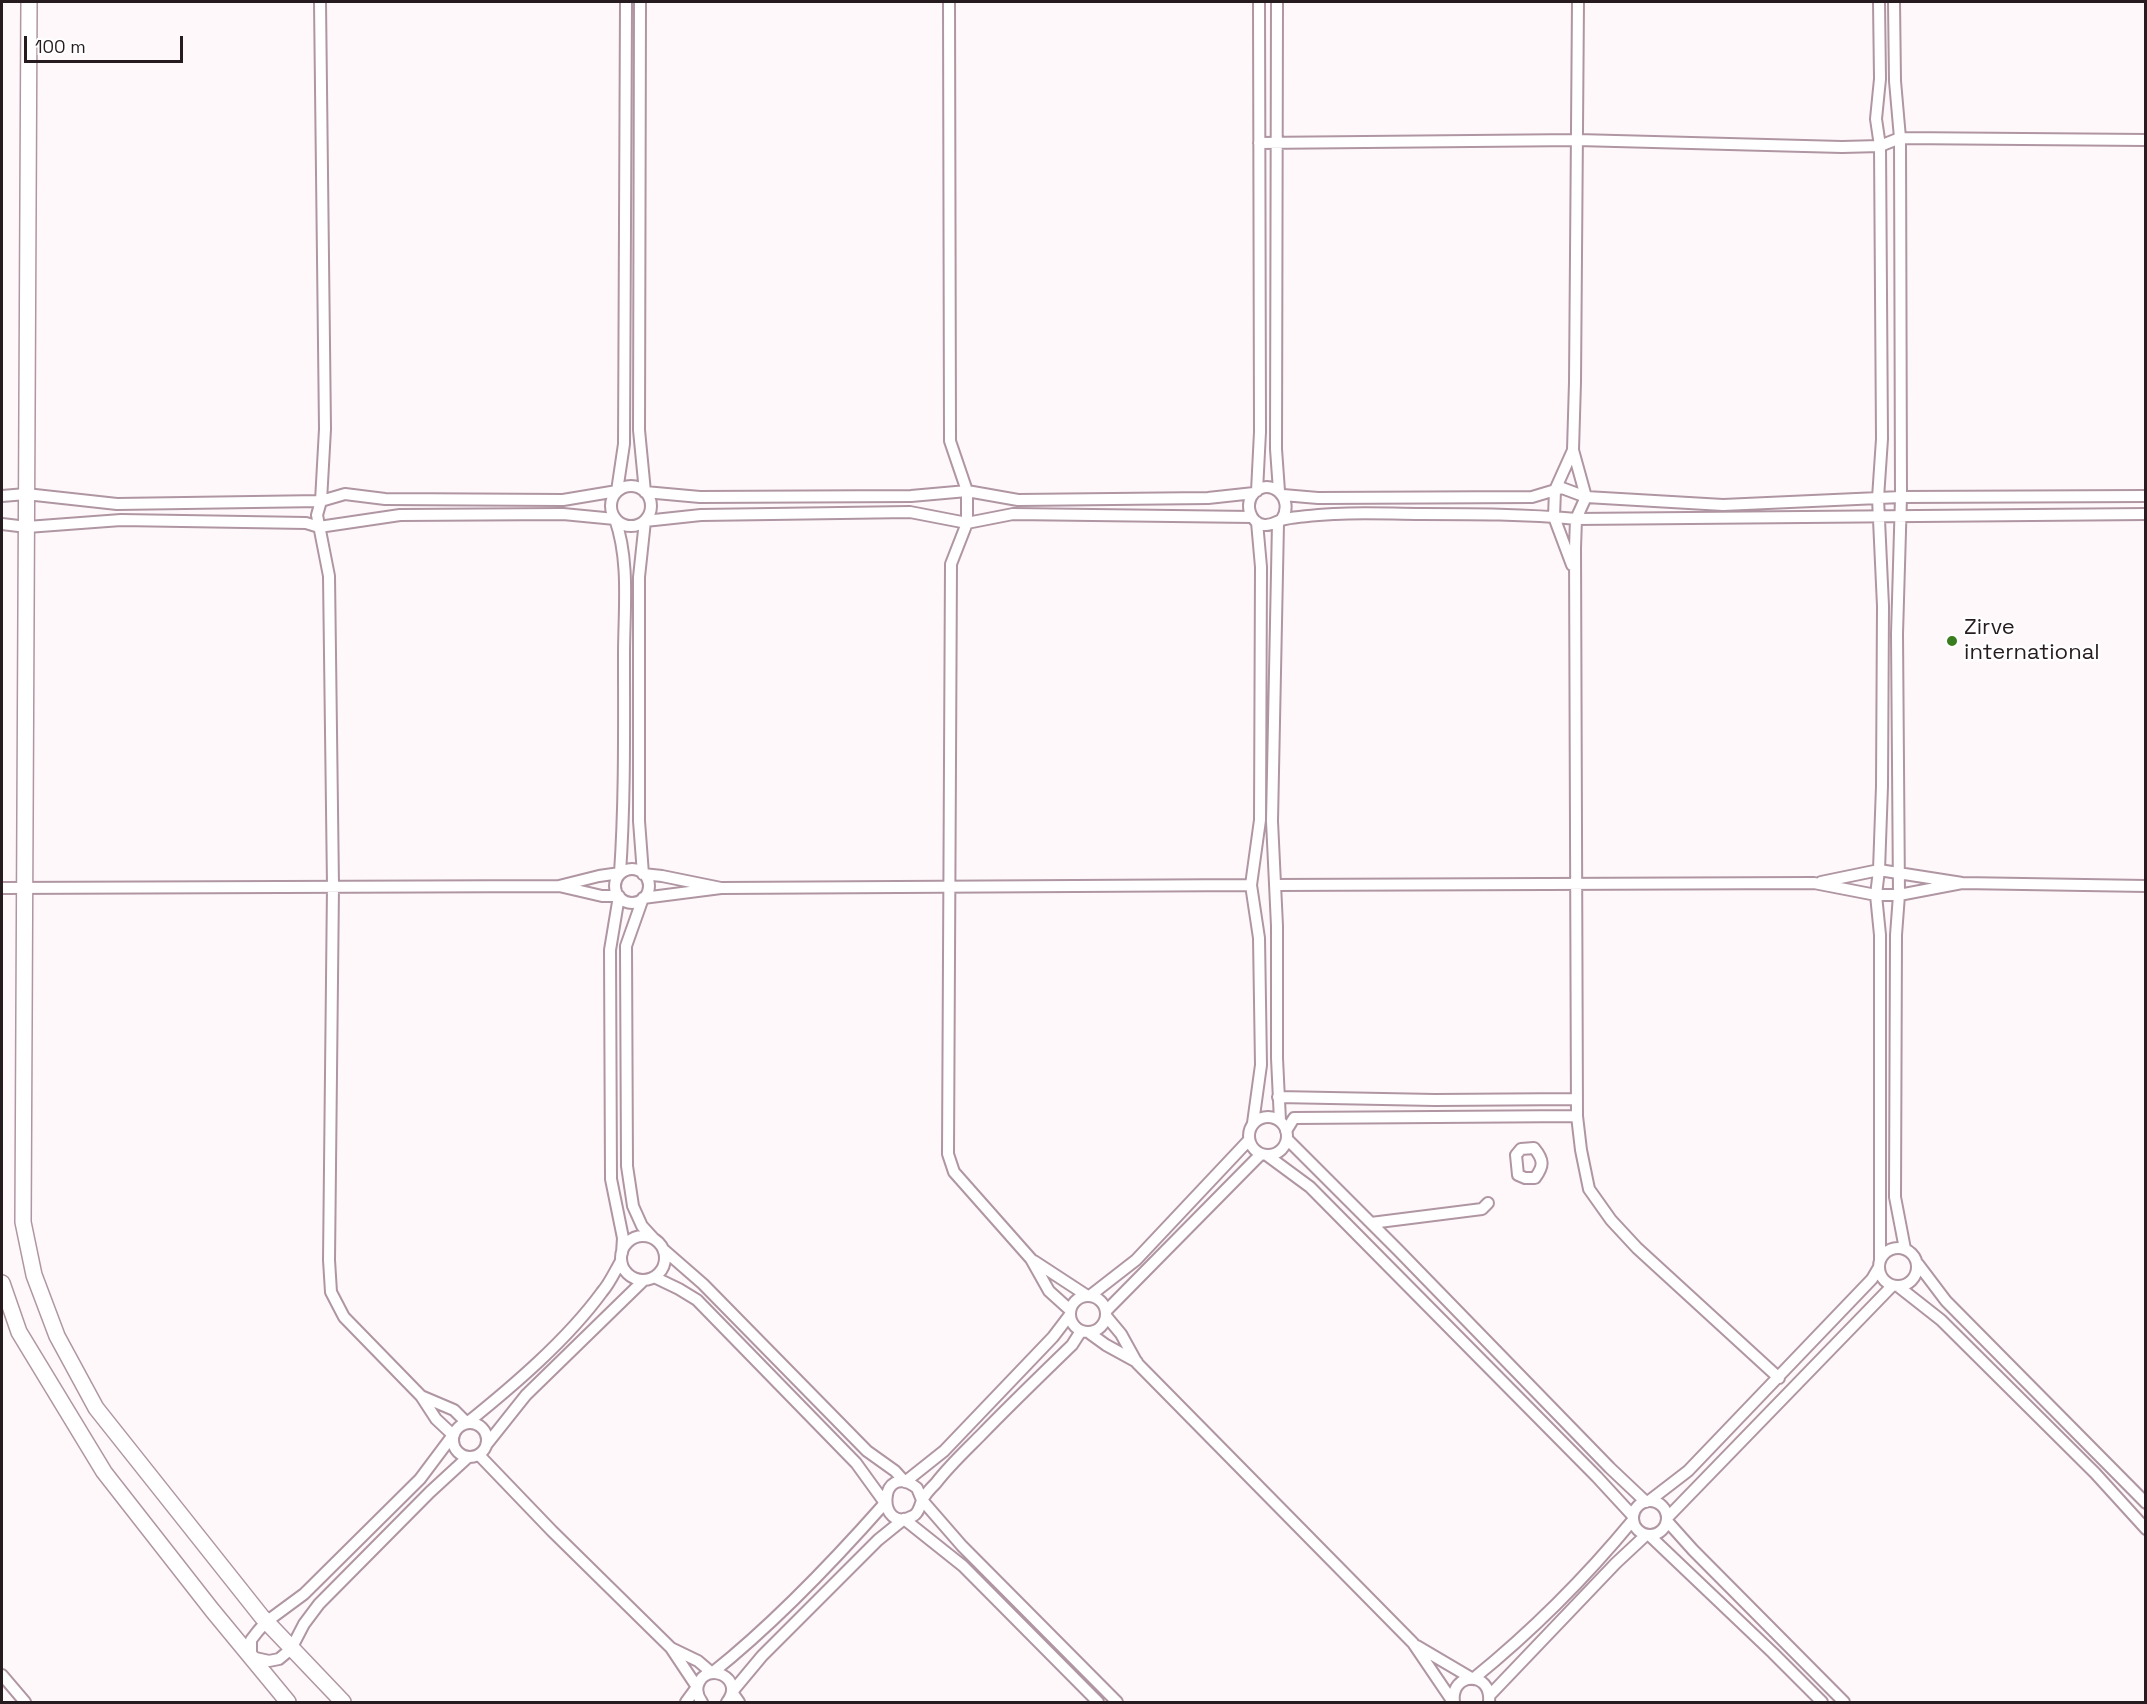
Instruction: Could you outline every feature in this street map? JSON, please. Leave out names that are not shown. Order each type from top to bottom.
[{"type":"street","points":[[29,2],[23,1222],[34,1275],[57,1336],[96,1408],[266,1622],[343,1702]]},
{"type":"street","points":[[320,2],[325,429],[321,501],[317,515],[329,576],[333,885],[329,1248],[331,1292],[344,1317],[422,1396],[436,1419],[453,1436],[455,1449],[467,1458]]},
{"type":"street","points":[[626,2],[624,444],[617,491],[610,508],[620,533],[624,573],[624,809],[620,873],[615,883],[619,896],[610,950],[611,1179],[622,1238],[622,1257],[629,1274],[679,1289],[697,1300],[856,1463],[891,1514],[904,1519],[972,1575],[1098,1702]]},
{"type":"street","points":[[640,2],[639,430],[645,492],[651,505],[645,520],[639,578],[639,821],[644,874],[648,890],[626,946],[627,1166],[633,1206],[642,1226],[664,1250],[711,1293],[867,1451],[895,1471],[905,1482],[917,1488],[922,1500],[981,1566],[1117,1702]]},
{"type":"street","points":[[949,2],[950,441],[967,491],[967,524],[951,564],[948,1154],[954,1172],[1031,1259],[1049,1291],[1070,1313],[1073,1325],[1137,1363],[1413,1643],[1453,1702]]},
{"type":"street","points":[[1259,2],[1260,432],[1256,492],[1249,505],[1255,519],[1261,567],[1260,820],[1251,885],[1259,938],[1261,1065],[1253,1122],[1248,1134],[1249,1140],[1255,1151],[1310,1188],[1534,1414],[1633,1518],[1637,1529],[1648,1535],[1822,1702]]},
{"type":"street","points":[[1277,2],[1276,449],[1281,493],[1286,501],[1286,509],[1280,521],[1272,820],[1280,1120],[1287,1135],[1371,1223],[1546,1402],[1648,1501],[1660,1504],[1664,1508],[1667,1519],[1784,1643],[1844,1702]]},
{"type":"street","points":[[1578,2],[1573,450],[1586,497],[1576,519],[1575,573],[1577,1116],[1581,1150],[1589,1189],[1611,1220],[1636,1248],[1779,1378]]},
{"type":"street","points":[[1880,2],[1880,79],[1876,119],[1880,146],[1882,439],[1878,498],[1884,606],[1882,786],[1876,895],[1880,935],[1879,1263],[1882,1277],[1941,1320],[2095,1473],[2145,1528]]},
{"type":"street","points":[[1894,2],[1895,81],[1900,138],[1901,497],[1897,634],[1899,895],[1896,935],[1895,1197],[1905,1249]]},
{"type":"street","points":[[626,111],[640,111]]},
{"type":"street","points":[[1259,143],[1578,140],[1842,147],[1880,146],[1900,138],[2145,140]]},
{"type":"street","points":[[626,260],[639,260]]},
{"type":"street","points":[[1260,361],[1276,361]]},
{"type":"street","points":[[1573,450],[1555,490],[1554,517],[1575,573]]},
{"type":"street","points":[[2,496],[26,494],[117,504],[321,501],[345,494],[385,499],[563,500],[635,486],[645,492],[700,497],[911,496],[967,491],[1018,500],[1208,498],[1256,492],[1269,487],[1281,493],[1318,498],[1532,497],[1562,488],[1586,497],[1723,505],[1901,497],[2145,496]]},
{"type":"street","points":[[1436,497],[1436,514]]},
{"type":"street","points":[[2056,513],[2057,497]]},
{"type":"street","points":[[2,524],[27,527],[121,520],[306,523],[319,526],[400,515],[564,514],[615,519],[620,524],[633,526],[645,520],[701,515],[910,512],[967,524],[1013,514],[1255,519],[1265,525],[1336,514],[1526,514],[1576,519],[2145,514]]},
{"type":"street","points":[[1260,741],[1274,741]]},
{"type":"street","points":[[560,886],[635,869],[644,874],[721,888]]},
{"type":"street","points":[[1275,885],[1814,883],[1879,870],[1962,883],[2145,886]]},
{"type":"street","points":[[1814,883],[1876,895],[1899,895],[1962,883]]},
{"type":"street","points":[[2,888],[333,885],[560,886],[602,896],[619,896],[628,902],[634,902],[643,898],[721,888],[1251,885]]},
{"type":"street","points":[[1278,1097],[1424,1100],[1577,1099]]},
{"type":"street","points":[[1253,1122],[1258,1118],[1269,1116],[1280,1120]]},
{"type":"street","points":[[729,1697],[762,1656],[870,1548],[904,1519],[917,1513],[922,1500],[942,1475],[1085,1331],[1098,1329],[1106,1313],[1264,1155],[1279,1152],[1293,1118],[1577,1116]]},
{"type":"street","points":[[686,1702],[703,1677],[712,1673],[752,1641],[861,1530],[885,1503],[892,1486],[905,1482],[944,1451],[1053,1337],[1076,1300],[1089,1295],[1136,1260],[1249,1140]]},
{"type":"street","points":[[1371,1223],[1482,1209],[1488,1203]]},
{"type":"street","points":[[467,1423],[510,1389],[576,1323],[603,1292],[629,1241],[636,1237],[653,1238]]},
{"type":"street","points":[[1453,1702],[1454,1690],[1458,1684],[1464,1680],[1473,1679],[1505,1653],[1606,1552],[1633,1518],[1636,1508],[1688,1471],[1779,1378],[1872,1279],[1885,1252],[1891,1248],[1905,1249],[1916,1257],[1918,1264],[1946,1301],[2145,1503]]},
{"type":"street","points":[[251,1657],[269,1661],[279,1659],[291,1648],[304,1624],[319,1604],[430,1492],[467,1458],[479,1455],[526,1395],[587,1335],[664,1266],[664,1250]]},
{"type":"street","points":[[1031,1259],[1101,1300],[1106,1313],[1137,1363]]},
{"type":"street","points":[[1413,1643],[1473,1679],[1483,1682],[1490,1700],[1616,1563],[1648,1535],[1659,1533],[1667,1519],[1895,1286],[1911,1282],[1918,1264]]},
{"type":"street","points":[[2,1283],[19,1332],[104,1472],[288,1702]]},
{"type":"street","points":[[576,1323],[587,1335]]},
{"type":"street","points":[[422,1396],[454,1410],[467,1423]]},
{"type":"street","points":[[1534,1414],[1546,1402]]},
{"type":"street","points":[[2038,1416],[2049,1404]]},
{"type":"street","points":[[251,1657],[251,1640],[266,1622],[304,1594],[420,1479],[461,1425],[474,1423],[482,1428],[487,1444]]},
{"type":"street","points":[[479,1455],[670,1648],[697,1687],[702,1702]]},
{"type":"street","points":[[2095,1473],[2106,1462]]},
{"type":"street","points":[[972,1575],[981,1566]]},
{"type":"street","points":[[1773,1653],[1784,1643]]},
{"type":"street","points":[[670,1648],[698,1662],[712,1673],[718,1673],[727,1678],[730,1683],[729,1697]]},
{"type":"street","points":[[1070,1674],[1079,1665]]},
{"type":"street","points":[[2,1676],[25,1702]]},
{"type":"street","points":[[729,1697],[739,1702]]},
{"type":"place","name":"Zirve international","points":[[1952,641]]}]
